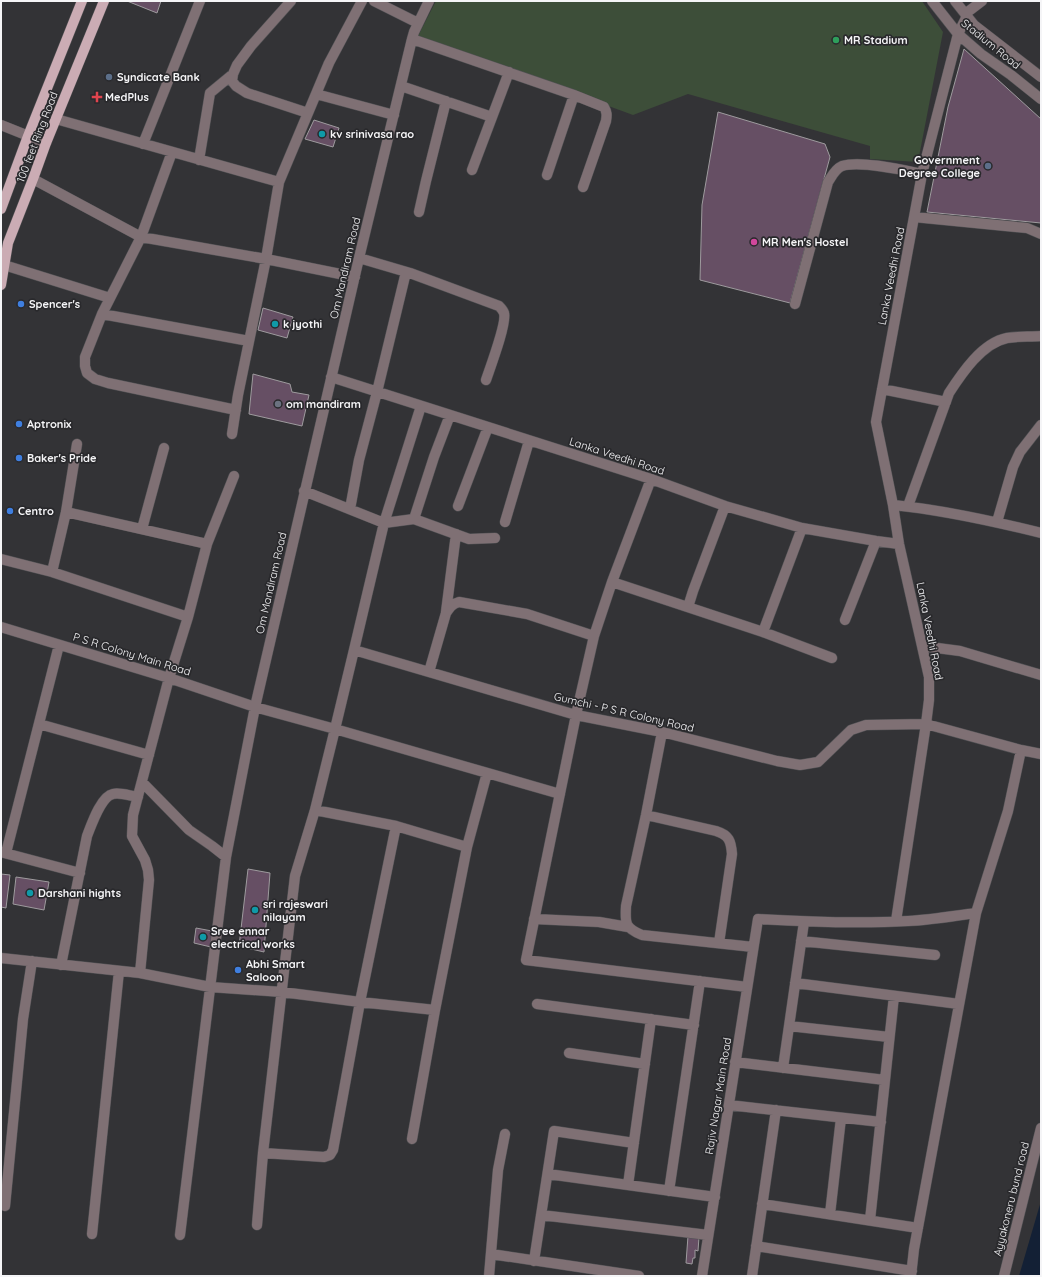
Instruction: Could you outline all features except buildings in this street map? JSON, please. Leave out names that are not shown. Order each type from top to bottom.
[{"type":"main road","name":"100 feet Ring Road","points":[[1,209],[28,136],[82,1]]},
{"type":"main road","name":"100 feet Ring Road","points":[[1,285],[8,243],[46,143],[104,1]]},
{"type":"street","points":[[143,144],[200,1]]},
{"type":"street","points":[[199,160],[210,93],[232,74],[251,46],[291,1]]},
{"type":"street","points":[[232,434],[238,395],[266,259],[279,182],[329,63],[362,1]]},
{"type":"street","points":[[374,1],[418,23]]},
{"type":"street","name":"Om Mandiram Road","points":[[180,1235],[226,857],[255,706],[304,491],[412,39],[429,1]]},
{"type":"street","name":"Stadium Road","points":[[932,1],[958,34],[981,54],[1011,75],[1041,100]]},
{"type":"street","name":"Stadium Road","points":[[955,1],[974,25],[1041,77]]},
{"type":"street","points":[[966,15],[982,1]]},
{"type":"street","name":"Lanka Veedhi Road","points":[[896,921],[929,700],[928,677],[899,544],[893,505],[876,422],[922,174],[958,34],[966,15]]},
{"type":"street","points":[[412,39],[574,95],[604,107],[607,115],[583,187]]},
{"type":"street","points":[[472,170],[509,72]]},
{"type":"street","points":[[232,74],[232,81],[236,86],[247,93],[308,113]]},
{"type":"street","points":[[401,86],[492,117]]},
{"type":"street","points":[[316,94],[394,115]]},
{"type":"street","points":[[547,175],[574,95]]},
{"type":"street","points":[[419,212],[446,101]]},
{"type":"street","points":[[56,119],[279,182]]},
{"type":"street","points":[[1,125],[46,143]]},
{"type":"street","points":[[172,152],[141,237],[102,314],[85,357],[85,366],[87,373],[95,379],[108,383],[236,410]]},
{"type":"street","points":[[795,304],[828,182],[835,171],[842,166],[855,164],[878,166],[922,174]]},
{"type":"street","points":[[33,179],[141,237],[266,259],[355,277]]},
{"type":"street","points":[[914,217],[1027,228],[1041,234]]},
{"type":"street","points":[[359,258],[406,272],[499,306],[504,313],[504,325],[486,380]]},
{"type":"street","points":[[4,266],[110,298]]},
{"type":"street","points":[[350,509],[359,460],[406,272]]},
{"type":"street","points":[[102,314],[250,341]]},
{"type":"street","points":[[908,506],[949,393],[960,376],[971,363],[995,342],[1006,338],[1040,333]]},
{"type":"street","name":"Lanka Veedhi Road","points":[[331,377],[651,479],[724,506],[802,528],[899,544]]},
{"type":"street","points":[[882,389],[946,402]]},
{"type":"street","points":[[257,1225],[263,1153],[295,876],[315,810],[384,523],[421,406]]},
{"type":"street","points":[[414,519],[434,457],[450,415]]},
{"type":"street","points":[[997,522],[1013,467],[1020,452],[1041,425]]},
{"type":"street","points":[[458,506],[488,427]]},
{"type":"street","points":[[505,522],[529,441]]},
{"type":"street","points":[[52,572],[66,512],[77,444]]},
{"type":"street","points":[[142,529],[164,448]]},
{"type":"street","points":[[140,973],[149,880],[145,860],[132,836],[133,815],[169,678],[188,617],[207,544],[234,476]]},
{"type":"street","points":[[651,479],[612,582],[594,636],[576,715],[526,960],[747,987]]},
{"type":"street","points":[[304,491],[384,523],[414,519],[469,539],[495,538]]},
{"type":"street","points":[[893,505],[908,506],[997,522],[1041,533]]},
{"type":"street","points":[[688,608],[724,506]]},
{"type":"street","points":[[66,512],[207,544]]},
{"type":"street","points":[[763,632],[802,528]]},
{"type":"street","points":[[429,672],[446,613],[456,534]]},
{"type":"street","points":[[845,620],[876,541]]},
{"type":"street","points":[[1,559],[52,572],[188,617]]},
{"type":"street","points":[[612,582],[763,632],[832,658]]},
{"type":"street","points":[[446,613],[450,606],[454,603],[464,602],[527,614],[594,636]]},
{"type":"street","name":"P S R Colony Main Road","points":[[1,627],[255,706]]},
{"type":"street","points":[[59,645],[39,724],[3,853],[80,873]]},
{"type":"street","points":[[922,646],[960,651],[1041,675]]},
{"type":"street","name":"Gumchi - P S R Colony Road","points":[[354,650],[576,715],[662,732],[777,761],[800,765],[818,762],[851,730],[866,725],[926,724],[1041,754]]},
{"type":"street","points":[[255,706],[560,794]]},
{"type":"street","points":[[39,724],[149,755]]},
{"type":"street","points":[[662,732],[626,906],[626,920],[628,927],[631,931],[642,935],[754,947]]},
{"type":"street","points":[[756,1246],[912,1273],[918,1228],[976,913],[1008,811],[1021,750]]},
{"type":"street","points":[[412,1139],[467,846],[487,773]]},
{"type":"street","points":[[142,782],[189,830],[226,857]]},
{"type":"street","points":[[61,965],[87,836],[93,821],[104,801],[110,795],[114,793],[138,797]]},
{"type":"street","points":[[315,810],[396,826],[467,846]]},
{"type":"street","points":[[646,815],[723,833],[729,839],[732,846],[732,854],[719,943]]},
{"type":"street","points":[[263,1153],[315,1158],[330,1155],[333,1150],[360,1002],[396,826]]},
{"type":"street","points":[[783,1068],[804,922],[861,923],[910,921],[976,913]]},
{"type":"street","points":[[534,919],[599,922],[628,927]]},
{"type":"street","name":"Rajiv Nagar Main Road","points":[[702,1276],[758,919],[804,922]]},
{"type":"street","points":[[801,941],[935,955]]},
{"type":"street","points":[[1,958],[140,973],[210,986],[282,992],[435,1010]]},
{"type":"street","points":[[5,1206],[23,1019],[32,961]]},
{"type":"street","points":[[92,1234],[119,971]]},
{"type":"street","points":[[669,1191],[700,981]]},
{"type":"street","points":[[795,983],[959,1004]]},
{"type":"street","points":[[870,1220],[894,996]]},
{"type":"street","points":[[537,1004],[694,1025]]},
{"type":"street","points":[[628,1185],[651,1019]]},
{"type":"street","points":[[789,1026],[889,1037]]},
{"type":"street","points":[[569,1053],[645,1064]]},
{"type":"street","points":[[735,1062],[885,1080]]},
{"type":"street","points":[[729,1105],[881,1122]]},
{"type":"street","points":[[752,1276],[776,1110]]},
{"type":"street","points":[[830,1214],[841,1118]]},
{"type":"street","name":"Ayyakoneru bund road","points":[[1004,1276],[1041,1128]]},
{"type":"street","points":[[534,1261],[554,1131],[634,1143]]},
{"type":"street","points":[[489,1276],[498,1170],[505,1134]]},
{"type":"street","points":[[548,1174],[714,1197]]},
{"type":"street","points":[[762,1204],[918,1228]]},
{"type":"street","points":[[541,1215],[708,1235]]},
{"type":"street","points":[[491,1254],[639,1276]]},
{"type":"green space","points":[[436,1],[922,1],[943,32],[918,162],[870,159],[870,146],[688,94],[633,115],[418,36]]},
{"type":"water","points":[[1041,1201],[1041,1276],[1019,1276]]},
{"type":"place","name":"MR Stadium","points":[[836,40]]},
{"type":"place","name":"Syndicate Bank","points":[[109,77]]},
{"type":"place","name":"MedPlus","points":[[97,97]]},
{"type":"place","name":"kv srinivasa rao","points":[[322,134]]},
{"type":"place","name":"Government Degree College","points":[[988,166]]},
{"type":"place","name":"MR Men's Hostel","points":[[754,242]]},
{"type":"place","name":"Spencer's","points":[[21,304]]},
{"type":"place","name":"k jyothi","points":[[275,324]]},
{"type":"place","name":"om mandiram","points":[[278,404]]},
{"type":"place","name":"Aptronix","points":[[19,424]]},
{"type":"place","name":"Baker's Pride","points":[[19,458]]},
{"type":"place","name":"Centro","points":[[10,511]]},
{"type":"place","name":"Darshani hights","points":[[30,893]]},
{"type":"place","name":"sri rajeswari nilayam","points":[[255,910]]},
{"type":"place","name":"Sree ennar electrical works","points":[[203,937]]},
{"type":"place","name":"Abhi Smart Saloon","points":[[238,970]]}]
